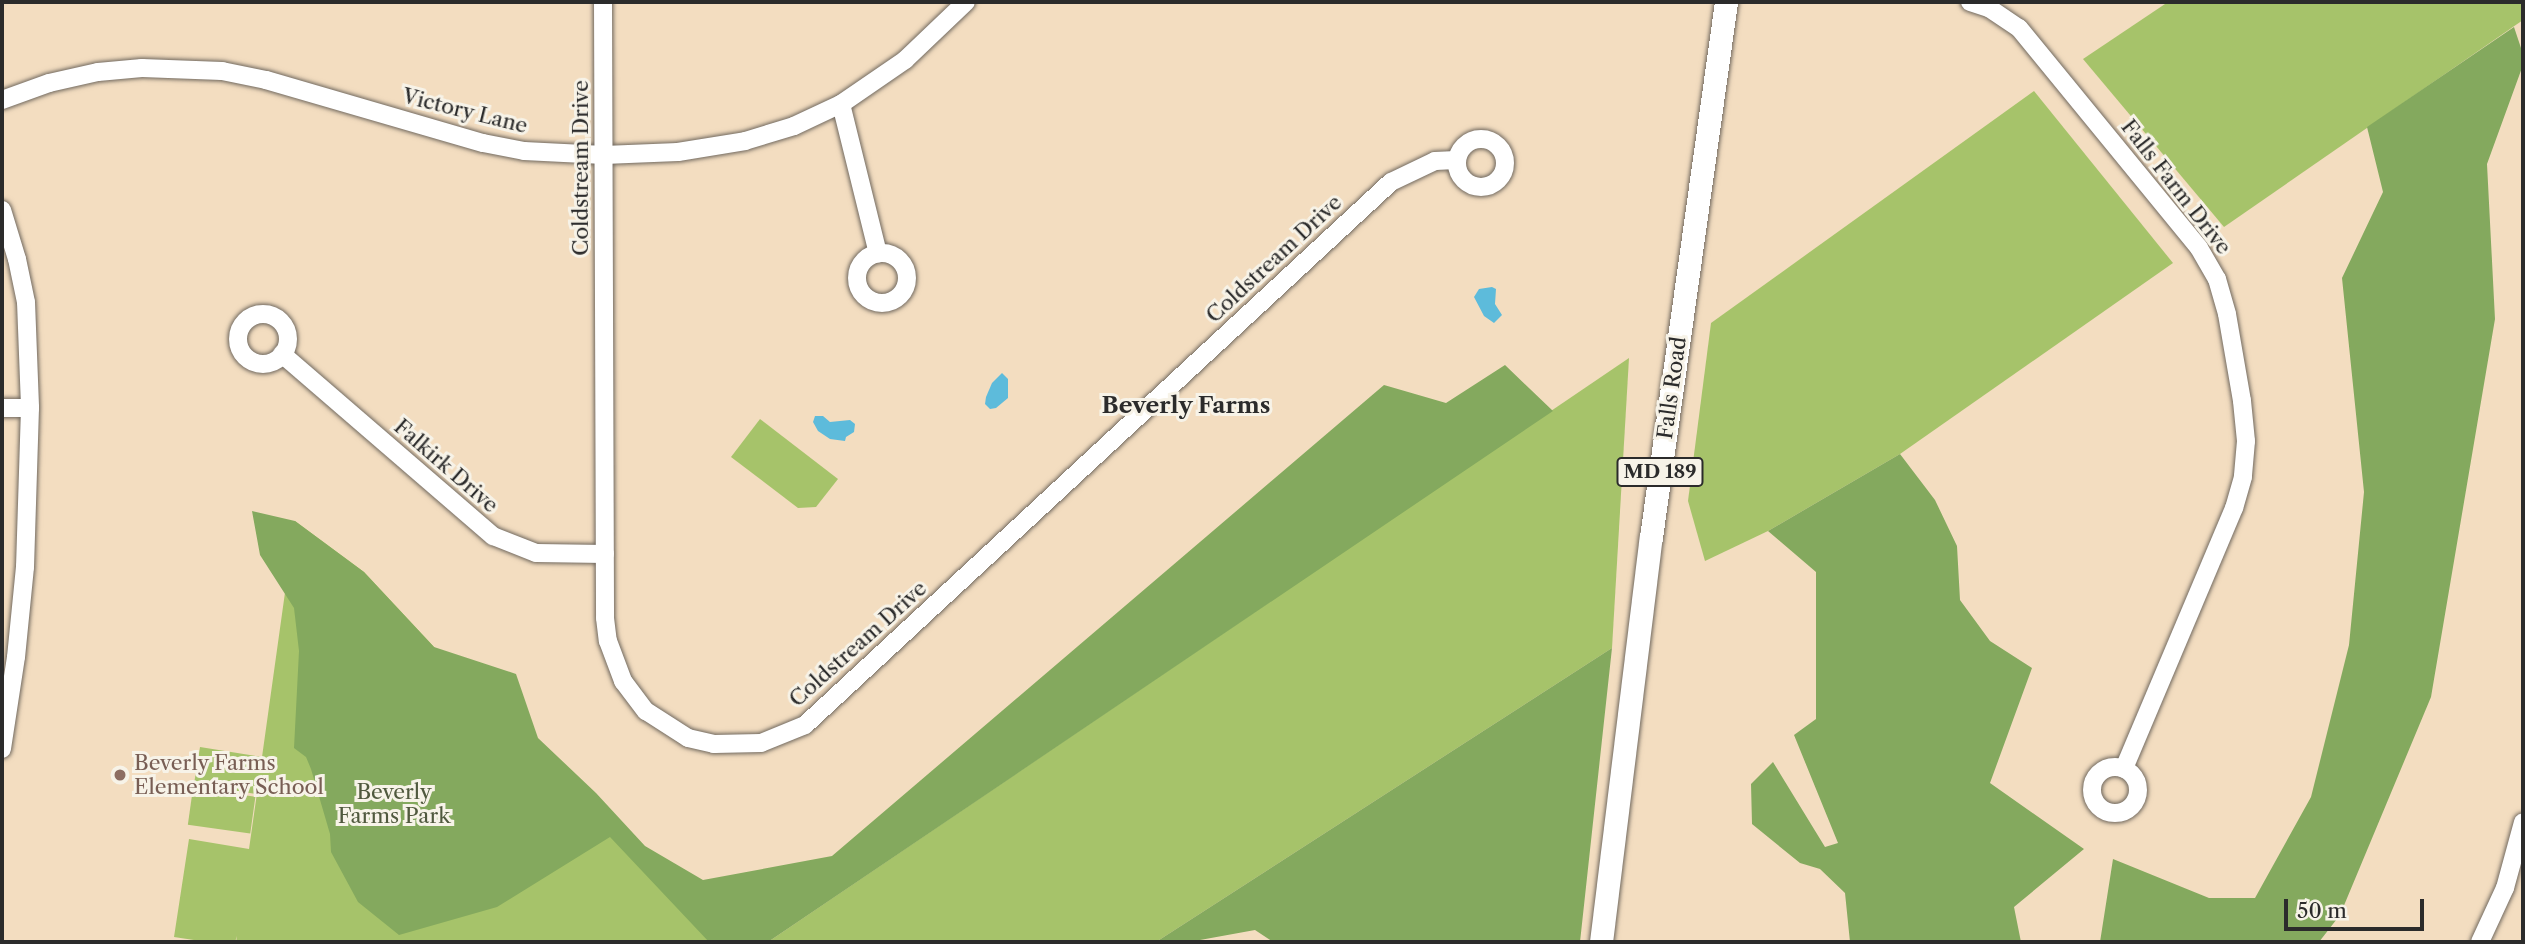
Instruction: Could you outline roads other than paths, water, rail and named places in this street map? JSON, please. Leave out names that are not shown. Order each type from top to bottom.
[{"type":"main road","name":"Falls Road","points":[[1601,942],[1651,537],[1726,2]]},
{"type":"street","name":"Coldstream Drive","points":[[603,2],[605,554],[608,641],[623,681],[646,711],[688,738],[714,744],[750,744],[784,736],[805,725],[1391,182],[1435,161],[1456,160]]},
{"type":"street","name":"Victory Lane","points":[[2,100],[49,83],[98,72],[166,68],[222,71],[266,80],[483,143],[524,151],[604,155],[678,152],[722,146],[794,125],[841,104],[905,60],[966,2]]},
{"type":"street","name":"Falls Farm Drive","points":[[1970,2],[1989,8],[2019,28],[2199,248],[2217,279],[2227,314],[2246,441],[2243,477],[2234,508],[2124,769]]},
{"type":"street","points":[[841,104],[878,253]]},
{"type":"street","points":[[2,210],[17,258],[26,302],[30,408],[25,567],[16,657],[2,749]]},
{"type":"street","name":"Falkirk Drive","points":[[282,354],[493,536],[536,553],[605,554]]},
{"type":"street","points":[[2,408],[30,408]]},
{"type":"street","points":[[2480,942],[2505,888],[2523,822]]},
{"type":"water","points":[[1479,289],[1496,289],[1495,304],[1502,315],[1494,323],[1484,316],[1474,297]]},
{"type":"water","points":[[1002,373],[1008,379],[1008,398],[996,408],[990,409],[985,404],[986,397],[992,383]]},
{"type":"water","points":[[815,416],[823,416],[830,422],[850,420],[855,424],[854,432],[846,437],[845,441],[830,439],[818,431],[813,422]]},
{"type":"place","name":"Beverly Farms Elementary School","points":[[120,775]]},
{"type":"district","name":"Beverly Farms","points":[[1186,405]]},
{"type":"park label","name":"Beverly Farms Park","points":[[394,804]]}]
